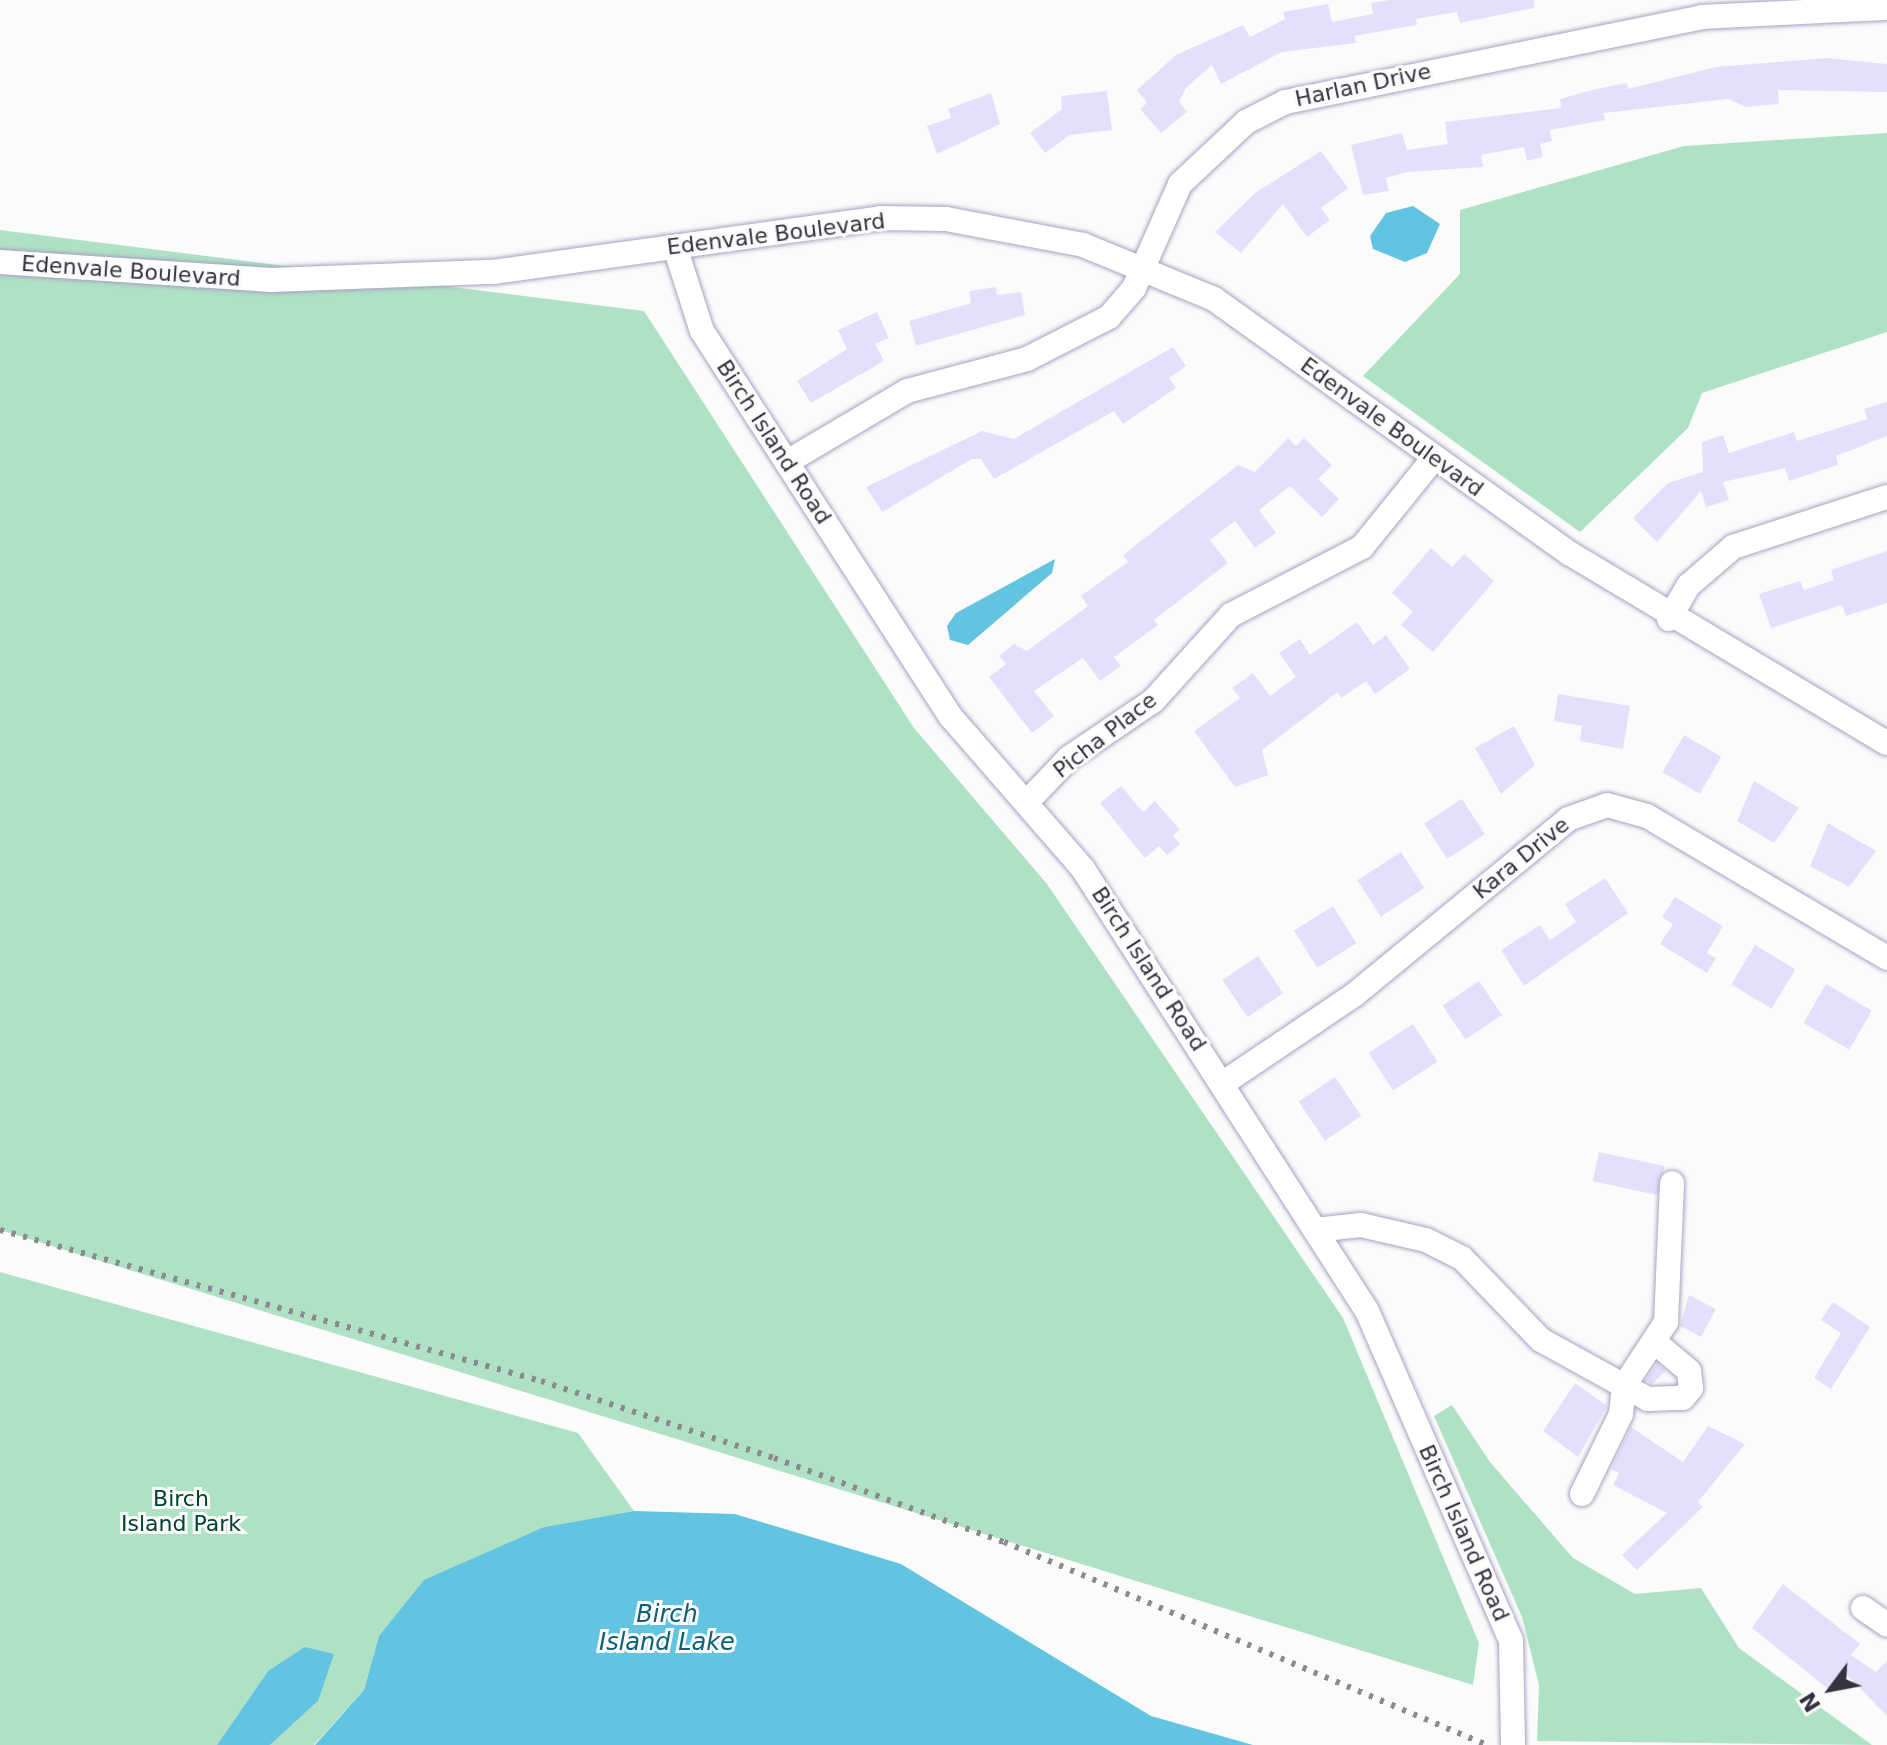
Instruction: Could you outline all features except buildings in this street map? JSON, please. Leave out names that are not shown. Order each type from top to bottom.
[{"type":"street","name":"Harlan Drive","points":[[787,462],[907,391],[1070,341],[1123,303],[1144,265],[1180,184],[1246,122],[1285,102],[1702,17],[1887,8]]},
{"type":"street","name":"Edenvale Boulevard","points":[[0,262],[271,280],[493,272],[881,218],[946,219],[1019,229],[1144,265],[1214,299],[1434,458],[1669,619],[1887,743]]},
{"type":"street","name":"Birch Island Road","points":[[675,247],[702,331],[951,717],[1083,869],[1367,1311],[1511,1640],[1513,1745]]},
{"type":"street","name":"Picha Place","points":[[1027,802],[1069,758],[1153,701],[1231,615],[1362,547],[1434,458]]},
{"type":"street","points":[[1669,619],[1689,585],[1733,547],[1887,497]]},
{"type":"street","name":"Kara Drive","points":[[1222,1084],[1354,995],[1584,803],[1638,811],[1887,958]]},
{"type":"street","points":[[1582,1494],[1621,1414],[1624,1386],[1657,1344],[1671,1294],[1672,1183]]},
{"type":"street","points":[[1315,1230],[1361,1225],[1426,1240],[1462,1258],[1541,1340],[1624,1386],[1671,1401],[1691,1388],[1680,1357],[1657,1344]]},
{"type":"street","points":[[1863,1608],[1887,1625]]},
{"type":"green space","points":[[1887,133],[1887,332],[1702,393],[1688,428],[1580,532],[1363,376],[1460,274],[1460,210],[1684,146]]},
{"type":"green space","points":[[0,230],[644,311],[914,728],[1047,884],[1343,1318],[1479,1643],[1473,1685],[0,1230]]},
{"type":"green space","name":"Birch Island Park","points":[[0,1272],[578,1433],[634,1511],[544,1527],[379,1636],[364,1690],[314,1745],[270,1745],[318,1701],[268,1671],[217,1745],[0,1745]]},
{"type":"green space","points":[[1452,1405],[1490,1462],[1573,1558],[1635,1594],[1701,1588],[1739,1648],[1872,1745],[1537,1741],[1539,1685],[1522,1617],[1434,1416]]},
{"type":"water","points":[[1413,206],[1440,224],[1427,253],[1405,262],[1373,249],[1370,236],[1386,213]]},
{"type":"water","points":[[1055,559],[1052,573],[968,645],[950,640],[947,626],[956,613]]},
{"type":"water","name":"Birch Island Lake","points":[[634,1511],[735,1514],[901,1564],[1151,1716],[1253,1745],[315,1745],[364,1690],[379,1636],[424,1580],[544,1527]]},
{"type":"water","points":[[305,1647],[334,1654],[318,1701],[270,1745],[217,1745],[268,1671]]},
{"type":"railway","points":[[0,1230],[541,1381],[774,1458],[1004,1542],[1487,1745]]}]
